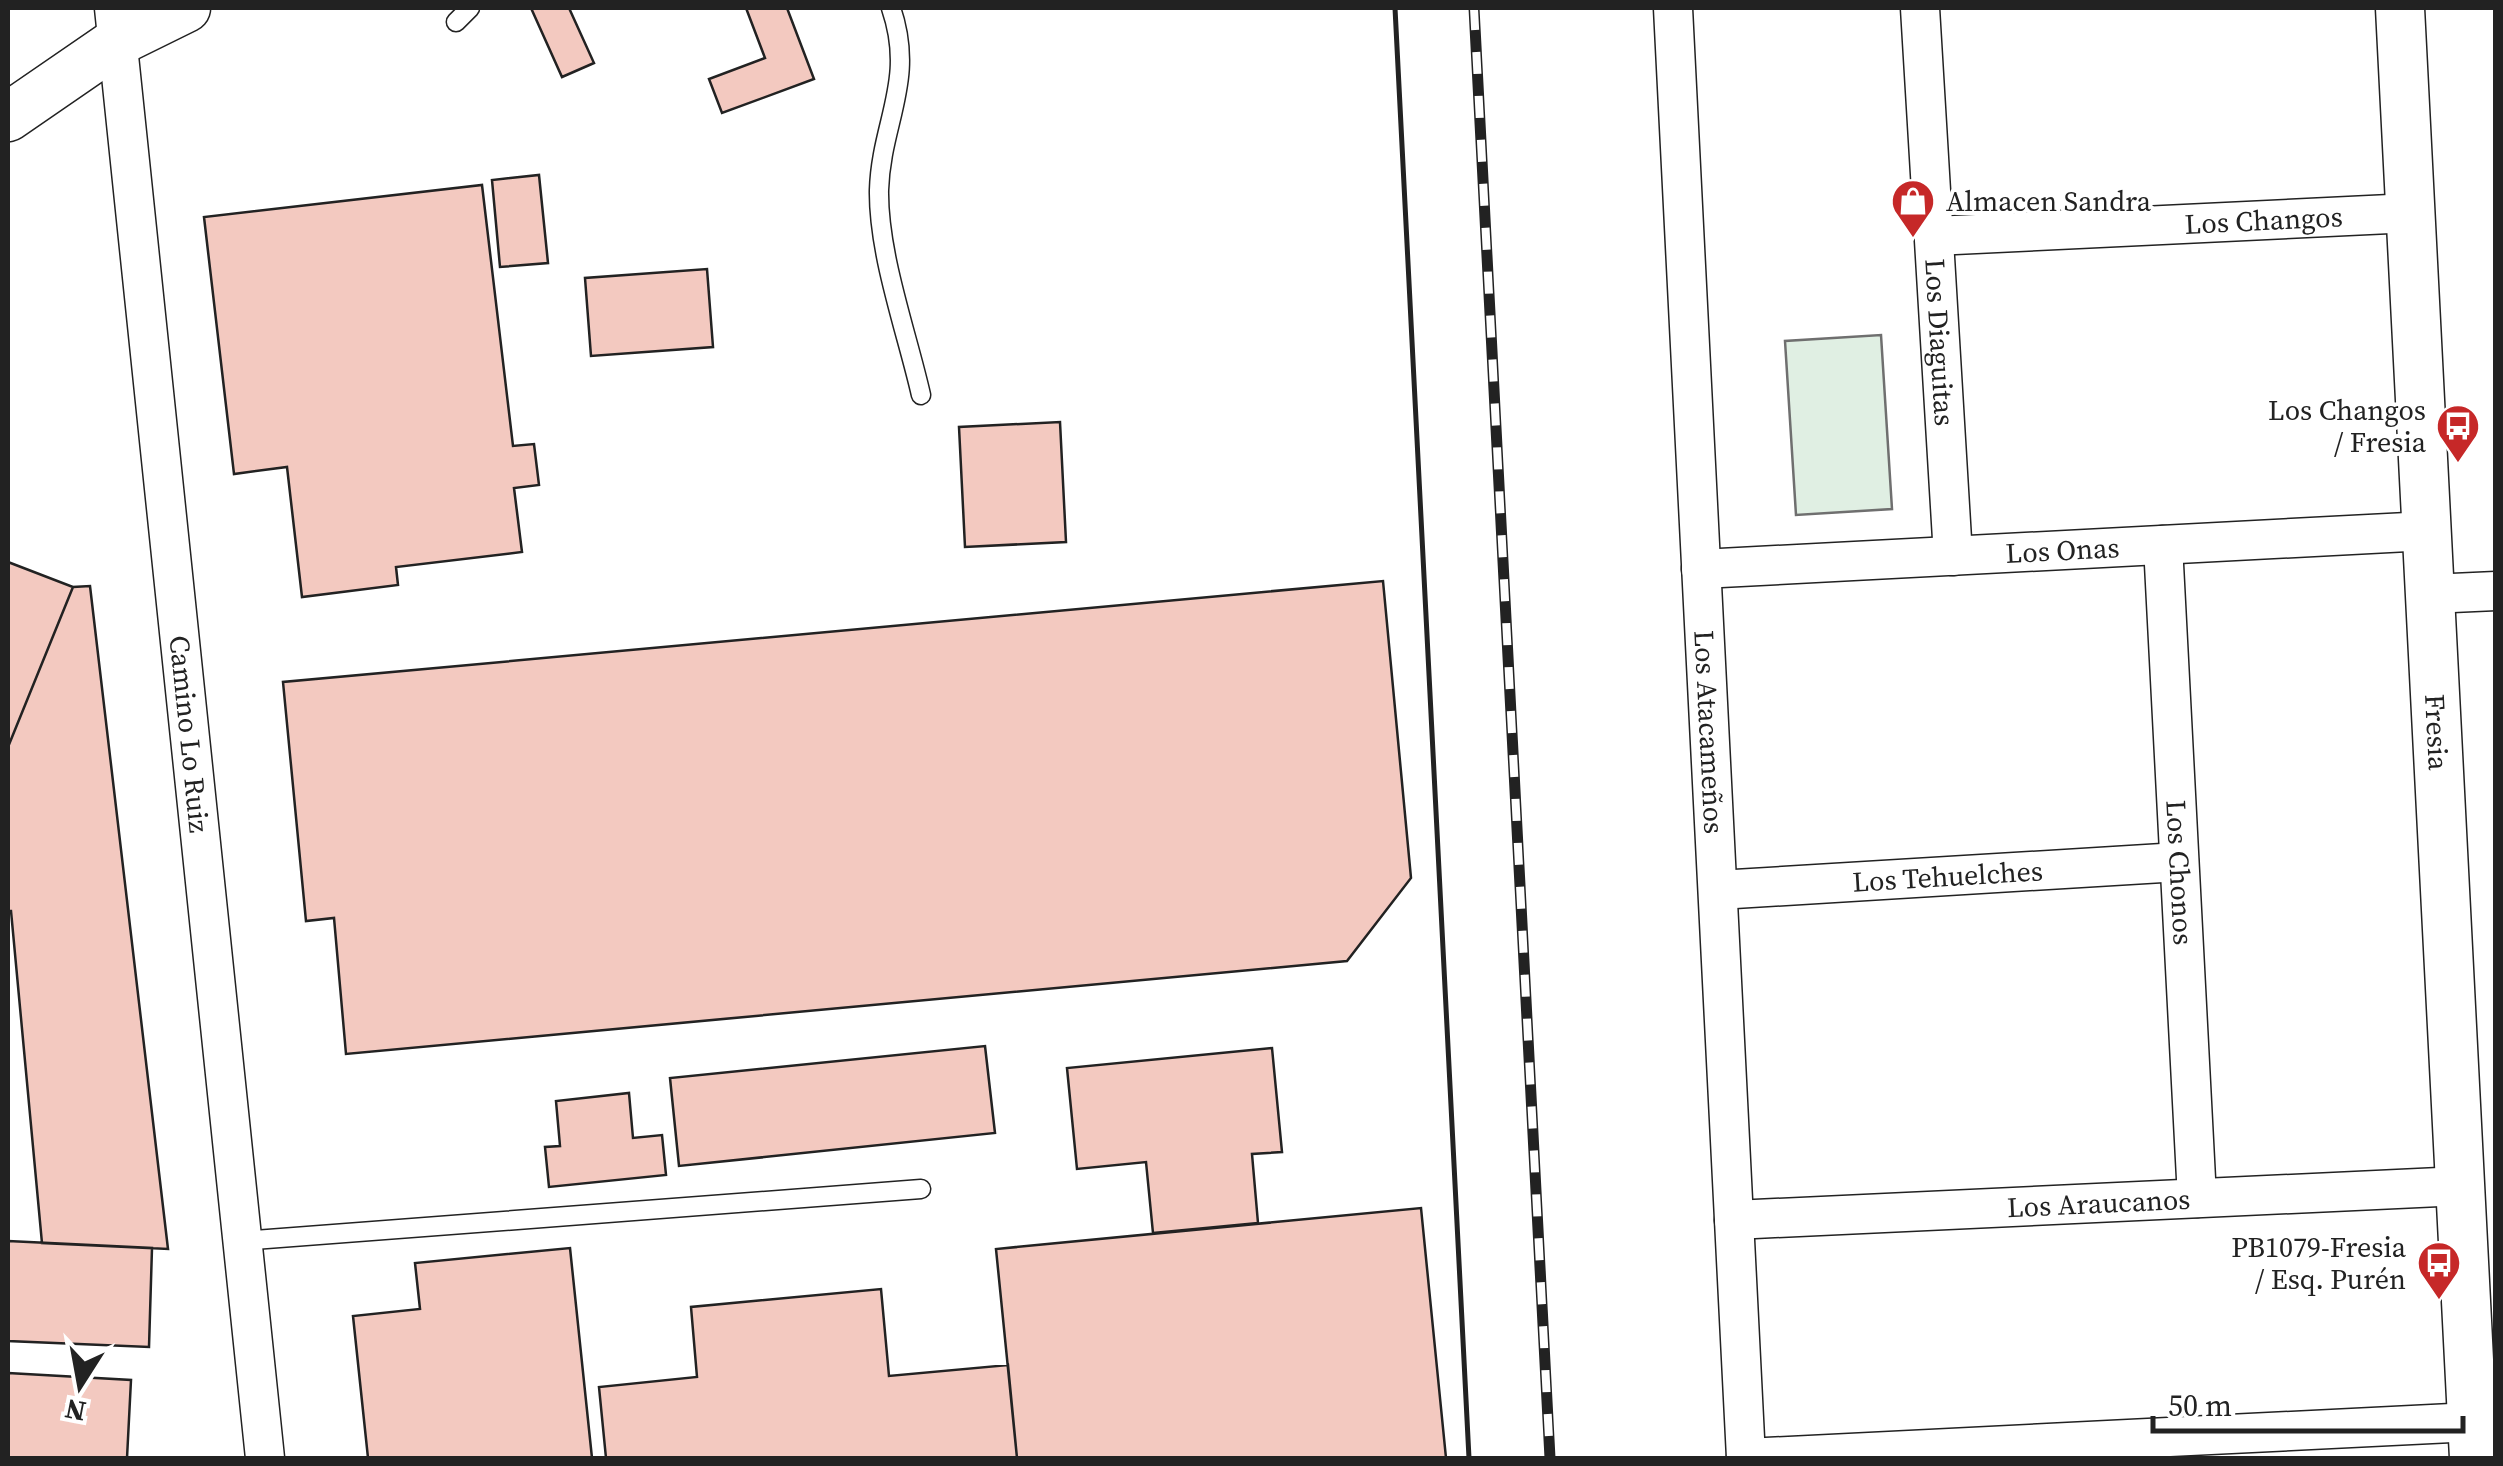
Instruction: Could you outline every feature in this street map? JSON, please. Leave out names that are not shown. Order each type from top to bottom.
[{"type":"street","points":[[8,117],[115,24],[186,8]]},
{"type":"street","name":"Los Atacameños","points":[[1673,8],[1746,1458]]},
{"type":"street","name":"Los Diaguitas","points":[[1920,8],[1953,556]]},
{"type":"street","name":"Fresia","points":[[2400,8],[2460,1186],[2478,1421]]},
{"type":"street","name":"Camino Lo Ruiz","points":[[115,24],[265,1458]]},
{"type":"street","name":"Los Changos","points":[[1934,236],[2411,212]]},
{"type":"street","name":"Los Onas","points":[[1702,568],[2427,531]]},
{"type":"street","name":"Los Chonos","points":[[2162,545],[2197,1198]]},
{"type":"street","points":[[2430,594],[2496,592]]},
{"type":"street","name":"Los Tehuelches","points":[[1718,890],[2179,862]]},
{"type":"street","name":"Los Araucanos","points":[[1734,1220],[2460,1186]]},
{"type":"street","points":[[1746,1458],[2478,1421]]},
{"type":"lane","points":[[456,22],[470,8]]},
{"type":"lane","points":[[891,8],[903,66],[879,188],[883,230],[921,395]]},
{"type":"lane","points":[[242,1242],[921,1188]]},
{"type":"green space","points":[[1881,335],[1892,509],[1796,515],[1785,341]]},
{"type":"building","points":[[531,8],[569,8],[594,63],[562,77]]},
{"type":"building","points":[[746,8],[787,8],[814,79],[722,113],[709,79],[765,58]]},
{"type":"building","points":[[539,175],[548,263],[500,267],[492,180]]},
{"type":"building","points":[[482,185],[513,446],[534,444],[539,485],[514,488],[522,552],[396,567],[398,585],[302,597],[287,467],[234,474],[204,217]]},
{"type":"building","points":[[707,269],[713,347],[591,356],[585,278]]},
{"type":"building","points":[[1060,422],[1066,542],[965,547],[959,427]]},
{"type":"building","points":[[8,562],[73,587],[8,747]]},
{"type":"building","points":[[1383,581],[1411,878],[1347,961],[346,1054],[334,918],[306,921],[283,682]]},
{"type":"building","points":[[90,586],[168,1249],[42,1243],[8,911],[8,747],[73,587]]},
{"type":"building","points":[[985,1046],[995,1133],[679,1166],[670,1078]]},
{"type":"building","points":[[1272,1048],[1282,1152],[1252,1154],[1258,1223],[1153,1233],[1146,1162],[1077,1169],[1067,1068]]},
{"type":"building","points":[[629,1093],[633,1138],[662,1135],[666,1175],[549,1187],[545,1147],[560,1146],[556,1101]]},
{"type":"building","points":[[1421,1208],[1446,1458],[1017,1458],[996,1249]]},
{"type":"building","points":[[8,1241],[152,1248],[149,1347],[8,1341]]},
{"type":"building","points":[[570,1248],[592,1458],[368,1458],[353,1316],[420,1309],[415,1263]]},
{"type":"building","points":[[881,1289],[889,1376],[1008,1365],[1017,1458],[606,1458],[599,1387],[697,1377],[691,1307]]},
{"type":"building","points":[[8,1373],[131,1380],[127,1458],[8,1458]]},
{"type":"railway","points":[[1474,8],[1550,1458]]},
{"type":"wall","points":[[1395,8],[1469,1458]]},
{"type":"place","name":"Almacen Sandra","points":[[1913,239]]},
{"type":"place","name":"Los Changos / Fresia","points":[[2458,464]]},
{"type":"place","name":"PB1079-Fresia / Esq. Purén","points":[[2439,1301]]}]
